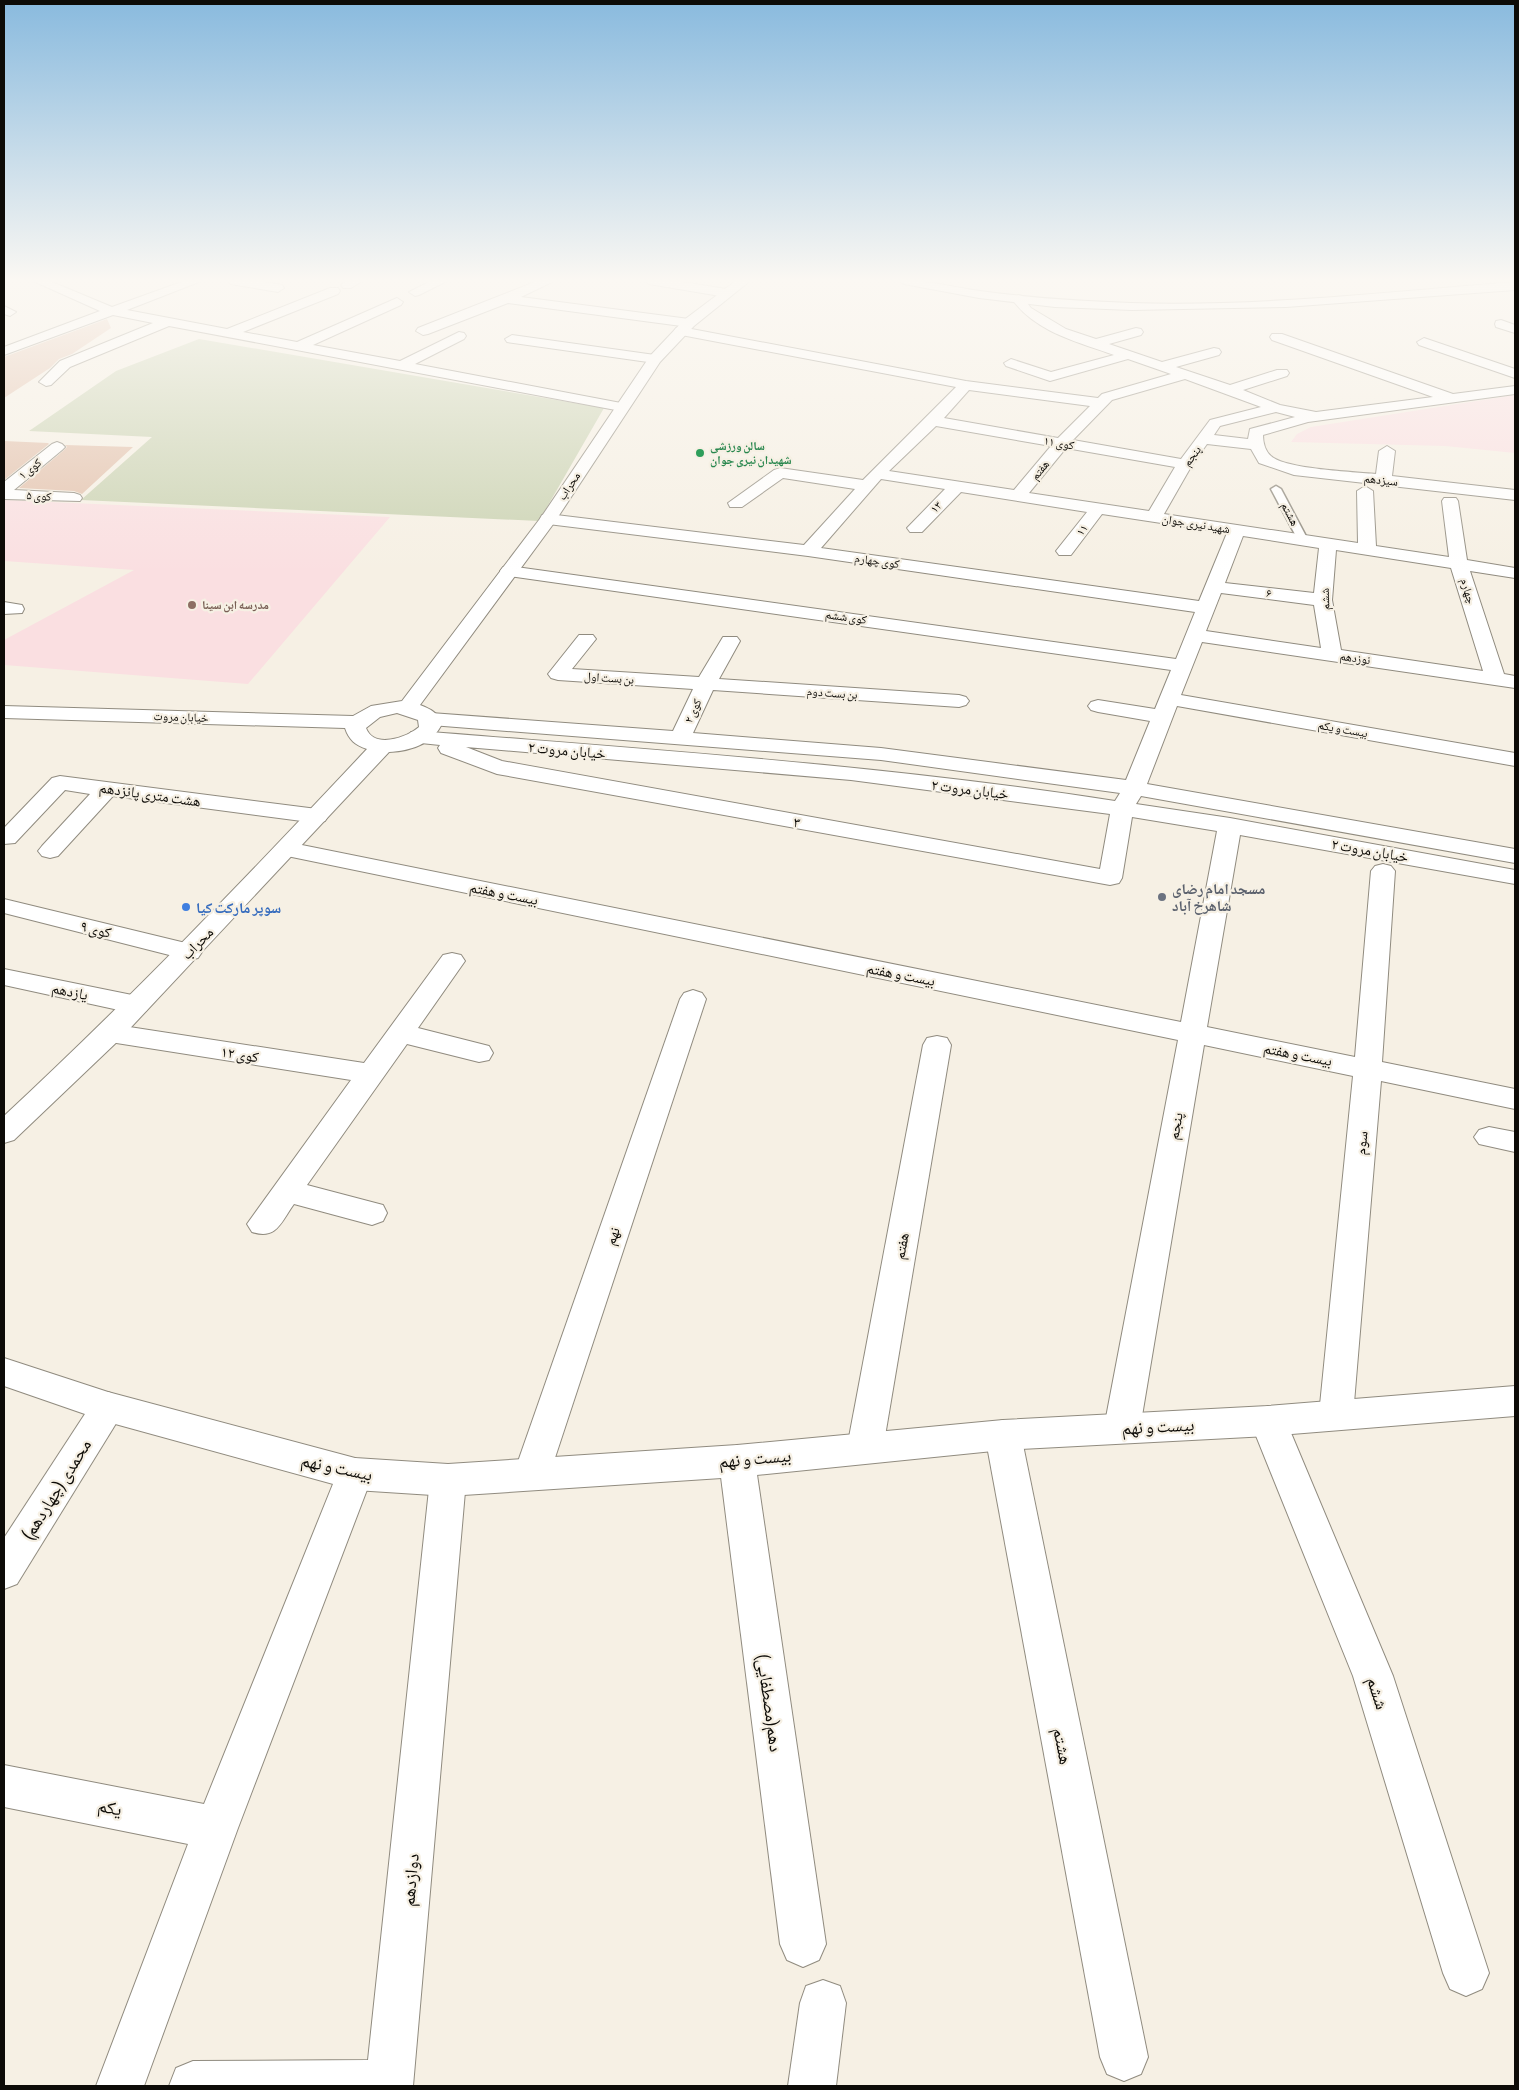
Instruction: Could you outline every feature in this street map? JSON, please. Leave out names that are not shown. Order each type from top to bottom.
[{"type":"street","points":[[46,382],[51,378]]},
{"type":"street","points":[[468,378],[621,407]]},
{"type":"street","name":"محراب","points":[[408,707],[548,519],[642,378]]},
{"type":"street","points":[[930,378],[966,385],[1101,403]]},
{"type":"street","points":[[1062,443],[1107,397],[1176,378]]},
{"type":"street","points":[[1193,378],[1276,408],[1317,416]]},
{"type":"street","points":[[1230,390],[1271,378]]},
{"type":"street","points":[[1393,378],[1454,399]]},
{"type":"street","points":[[808,551],[873,480],[933,421],[966,385]]},
{"type":"street","points":[[1205,438],[1256,445],[1255,432],[1317,416],[1515,390]]},
{"type":"street","name":"پنجم","points":[[1154,517],[1185,464],[1215,423],[1276,408]]},
{"type":"street","name":"کوی ۱۱","points":[[933,421],[1185,464]]},
{"type":"street","name":"هفتم","points":[[1018,496],[1062,443]]},
{"type":"street","name":"سیزدهم","points":[[1256,445],[1265,460],[1294,470],[1515,495]]},
{"type":"street","name":"کوی ۱","points":[[4,492],[57,447]]},
{"type":"street","points":[[1383,480],[1387,451]]},
{"type":"street","name":"شهید نیری جوان","points":[[736,503],[780,473],[957,487],[1515,573]]},
{"type":"street","name":"۱۳","points":[[916,528],[957,487]]},
{"type":"street","points":[[1365,491],[1367,550]]},
{"type":"street","name":"کوی ۵","points":[[4,492],[74,498]]},
{"type":"street","name":"چهارم","points":[[1450,501],[1459,564],[1495,679]]},
{"type":"street","name":"۱۱","points":[[1066,551],[1098,508]]},
{"type":"street","name":"کوی چهارم","points":[[548,519],[808,551],[1206,608]]},
{"type":"street","points":[[1122,808],[1134,788],[1237,530]]},
{"type":"street","name":"ششم","points":[[1328,544],[1323,600],[1332,655]]},
{"type":"street","name":"کوی ششم","points":[[509,571],[1183,666]]},
{"type":"street","name":"۶","points":[[1215,586],[1323,600]]},
{"type":"street","name":"نوزدهم","points":[[1196,634],[1515,682]]},
{"type":"street","name":"بن بست اول","points":[[586,639],[558,674],[705,685]]},
{"type":"street","name":"کوی ۲","points":[[680,738],[705,685],[730,641]]},
{"type":"street","name":"بن بست دوم","points":[[705,685],[959,701]]},
{"type":"street","name":"بیست و یکم","points":[[1098,706],[1166,708],[1515,760]]},
{"type":"street","points":[[408,707],[426,714],[424,728],[396,745],[382,745],[361,740],[356,734],[355,728],[358,722],[369,714],[385,708],[408,707]]},
{"type":"street","name":"خیابان مروت","points":[[4,712],[358,722]]},
{"type":"street","name":"خیابان مروت ۲","points":[[424,728],[680,738],[881,754],[1134,788],[1515,856]]},
{"type":"street","name":"خیابان مروت ۲","points":[[424,728],[852,774],[1122,808],[1230,825],[1515,877]]},
{"type":"street","name":"۳","points":[[424,728],[497,767],[1110,878],[1122,808]]},
{"type":"street","name":"محراب","points":[[4,1133],[110,1033],[189,952],[288,849],[382,745]]},
{"type":"street","name":"هشت متری پانزدهم","points":[[6,838],[60,782],[317,816]]},
{"type":"street","points":[[50,851],[108,788]]},
{"type":"street","name":"پنجم","points":[[1122,1428],[1191,1033],[1230,825]]},
{"type":"street","name":"بیست و هفتم","points":[[288,849],[1515,1099]]},
{"type":"street","name":"سوم","points":[[1336,1416],[1368,1069],[1383,871]]},
{"type":"street","name":"کوی ۹","points":[[4,906],[189,952]]},
{"type":"street","points":[[263,1224],[452,961]]},
{"type":"street","name":"یازدهم","points":[[4,977],[137,1005]]},
{"type":"street","name":"نهم","points":[[532,1474],[693,999]]},
{"type":"street","name":"کوی ۱۲","points":[[110,1033],[371,1074]]},
{"type":"street","points":[[400,1033],[479,1052]]},
{"type":"street","name":"هفتم","points":[[865,1448],[937,1045]]},
{"type":"street","points":[[287,1191],[372,1213]]},
{"type":"street","name":"بیست و نهم","points":[[5,1370],[108,1407],[355,1474],[448,1480],[737,1461],[1003,1435],[1268,1421],[1515,1401]]},
{"type":"street","name":"محمدی (چهاردهم)","points":[[4,1571],[108,1407]]},
{"type":"street","name":"ششم","points":[[1268,1421],[1373,1676],[1466,1972]]},
{"type":"street","name":"هشتم","points":[[1003,1435],[1124,2057]]},
{"type":"street","name":"دهم(مصطفایی)","points":[[737,1461],[803,1944]]},
{"type":"street","points":[[120,2086],[216,1828],[355,1474]]},
{"type":"street","name":"دوازدهم","points":[[193,2085],[390,2084],[448,1480]]},
{"type":"street","name":"یکم","points":[[4,1786],[216,1828]]},
{"type":"street","points":[[812,2086],[823,2003]]},
{"type":"lane","name":"هشتم","points":[[1276,489],[1303,540]]},
{"type":"shaded area","points":[[1515,395],[1515,453],[1445,446],[1291,442],[1297,434],[1311,427]]},
{"type":"shaded area","name":"مدرسه ابن سینا","points":[[4,500],[390,517],[248,684],[4,665],[4,640],[134,570],[4,561]]},
{"type":"green space","points":[[107,378],[425,378],[604,408],[539,521],[81,500],[152,437],[29,431]]},
{"type":"building","points":[[4,378],[35,378],[4,398]]},
{"type":"building","points":[[4,441],[48,443],[49,444],[4,480]]},
{"type":"building","points":[[65,445],[133,447],[82,494],[74,491],[19,488],[63,451],[67,447]]},
{"type":"place","name":"سالن ورزشی شهیدان نیری جوان","points":[[700,453]]},
{"type":"place","name":"مدرسه ابن سینا","points":[[192,605]]},
{"type":"place","name":"مسجد امام رضای شاهرخ آباد","points":[[1162,897]]},
{"type":"place","name":"سوپر مارکت کیا","points":[[186,907]]}]
